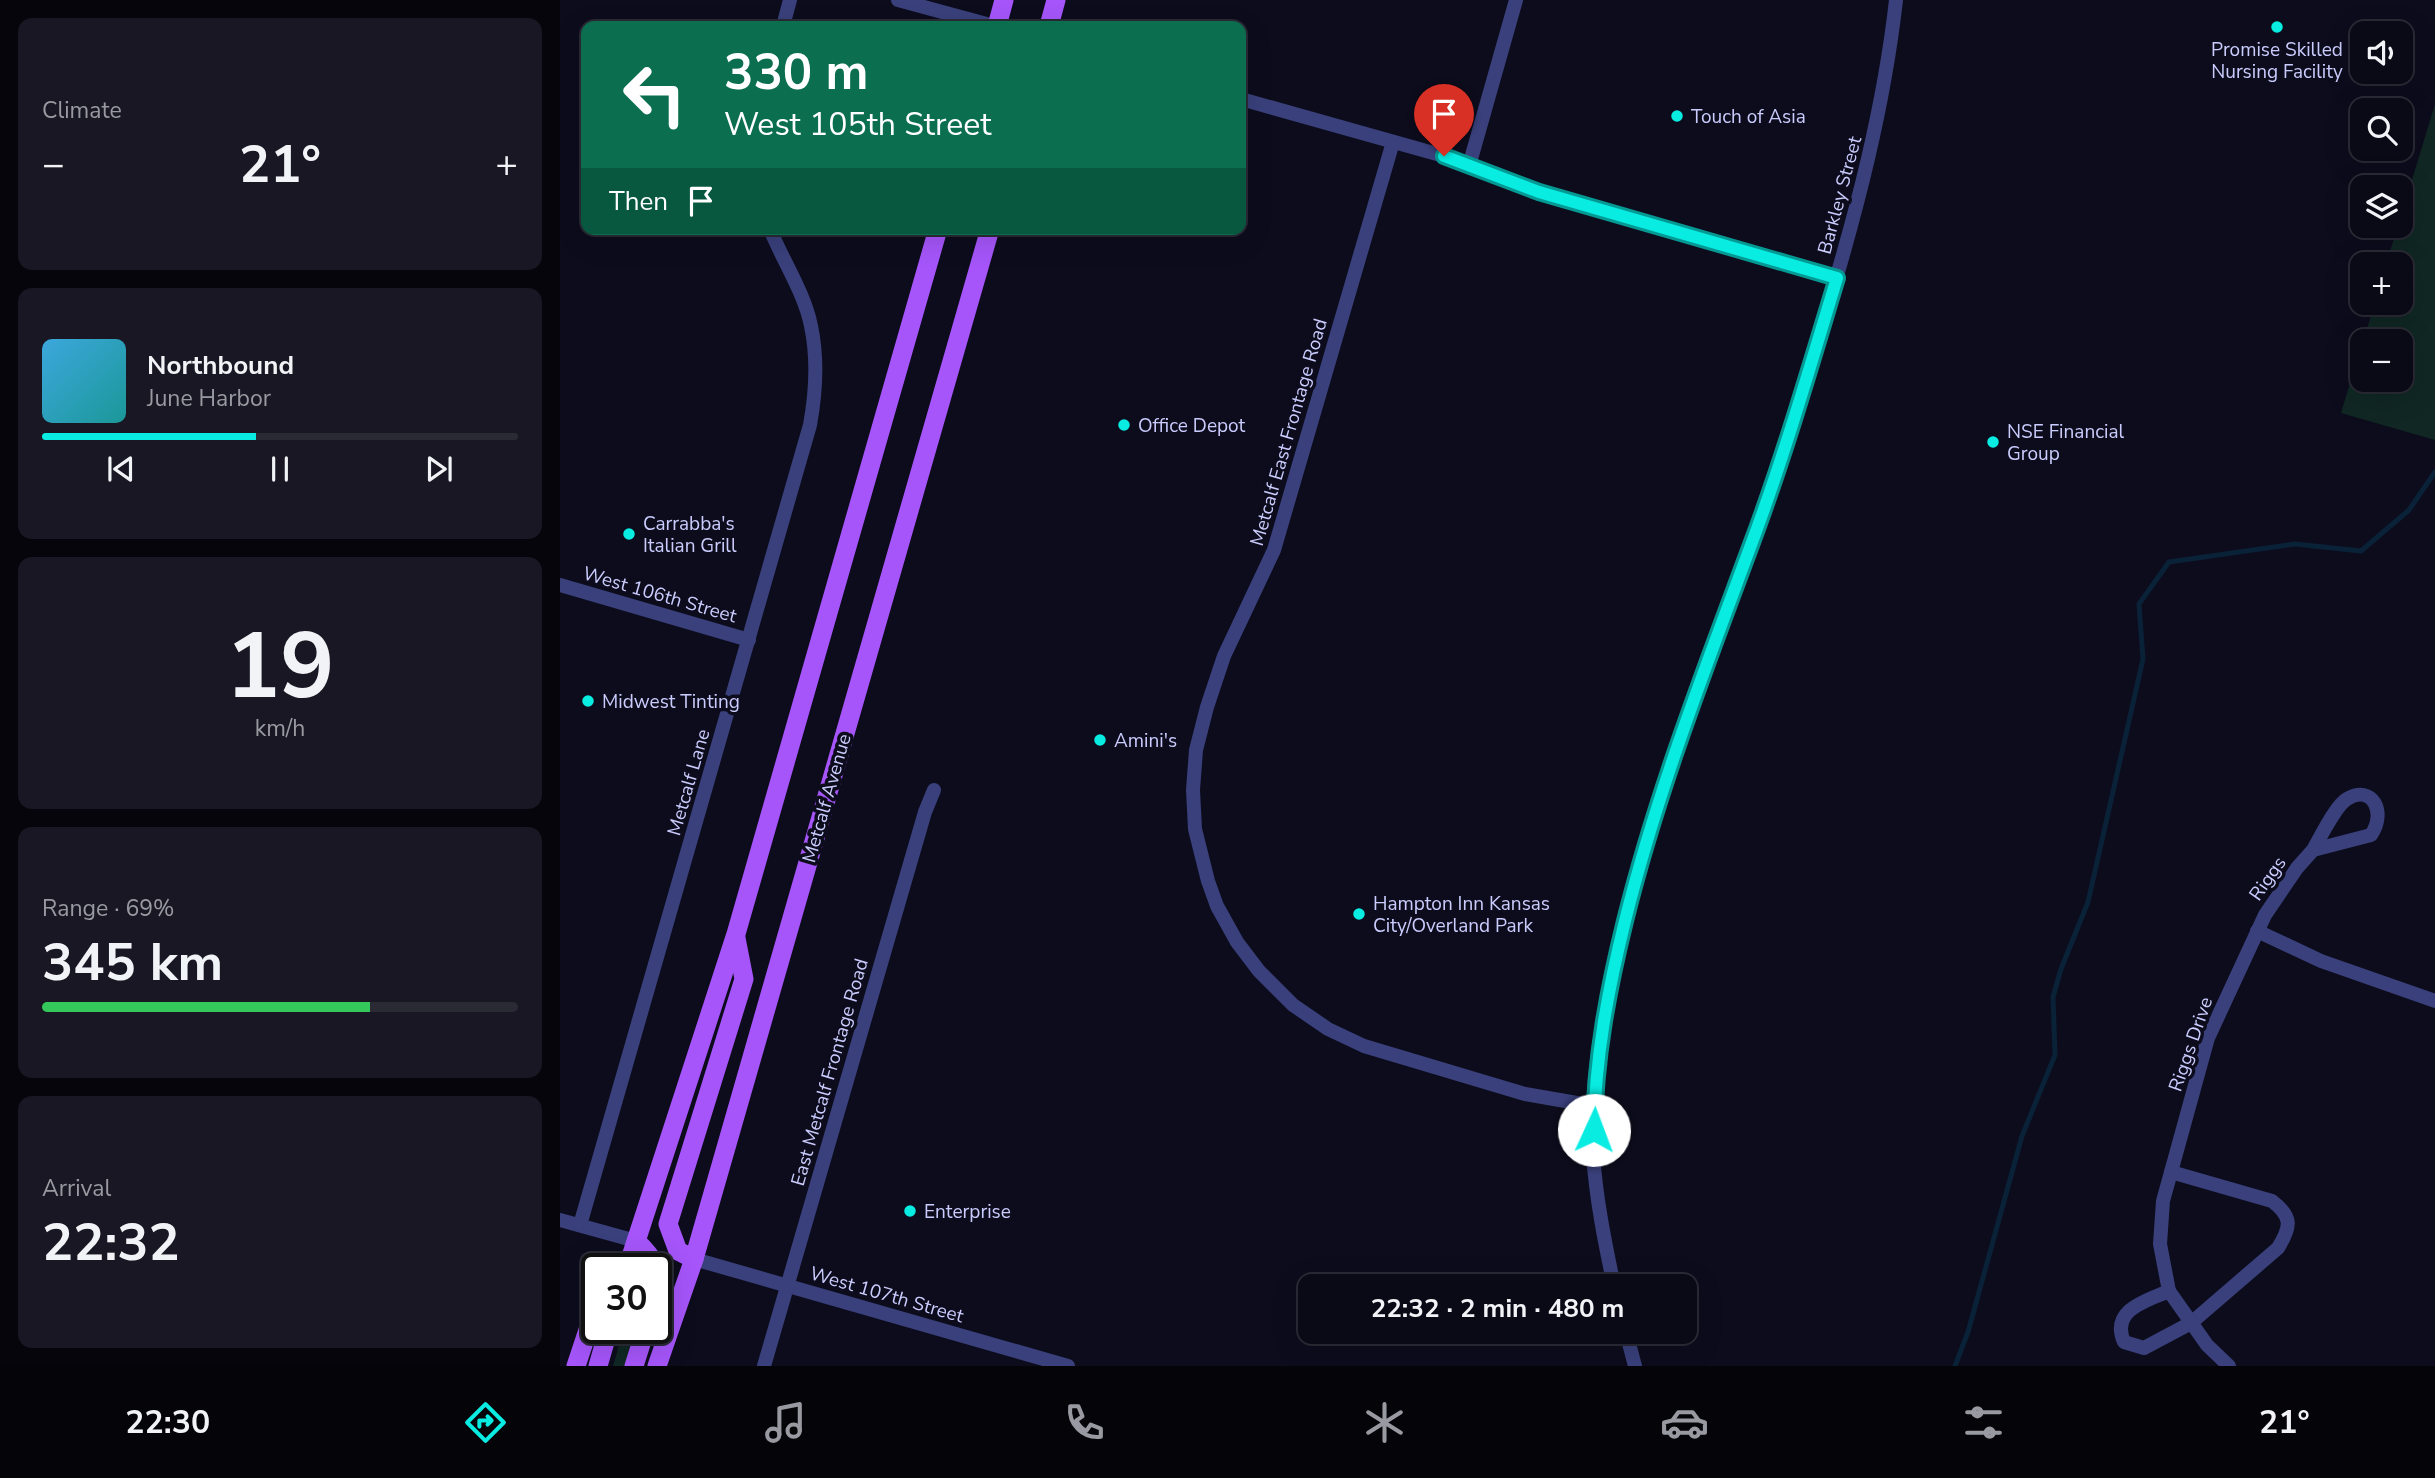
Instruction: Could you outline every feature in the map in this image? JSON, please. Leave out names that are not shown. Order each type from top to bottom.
[{"type":"main road","points":[[997,21],[1004,0]]},
{"type":"main road","points":[[1050,21],[1056,0]]},
{"type":"main road","points":[[632,1253],[736,934],[936,235]]},
{"type":"main road","name":"Metcalf Avenue","points":[[657,1366],[694,1259],[988,235]]},
{"type":"main road","points":[[694,1259],[678,1251],[668,1224],[744,979],[736,934]]},
{"type":"main road","points":[[636,1241],[649,1253]]},
{"type":"main road","points":[[576,1366],[583,1344]]},
{"type":"main road","points":[[598,1366],[604,1344]]},
{"type":"main road","points":[[634,1366],[641,1344]]},
{"type":"street","points":[[784,21],[790,0]]},
{"type":"street","points":[[898,0],[976,21]]},
{"type":"street","points":[[1469,166],[1516,0]]},
{"type":"street","name":"Barkley Street","points":[[1611,1274],[1602,1230],[1593,1153],[1600,1041],[1611,978],[1653,816],[1705,664],[1752,543],[1792,428],[1837,278],[1873,144],[1890,57],[1896,0]]},
{"type":"street","points":[[1246,100],[1393,142],[1539,192],[1837,278]]},
{"type":"street","name":"Metcalf East Frontage Road","points":[[1393,142],[1274,551],[1224,656],[1207,707],[1196,750],[1193,790],[1195,829],[1212,893],[1237,942],[1259,971],[1293,1005],[1328,1029],[1364,1046],[1525,1094],[1594,1106]]},
{"type":"street","name":"Metcalf Lane","points":[[580,1225],[810,425],[816,371],[811,324],[773,235]]},
{"type":"street","name":"West 106th Street","points":[[560,585],[749,640]]},
{"type":"street","name":"East Metcalf Frontage Road","points":[[764,1366],[919,833],[934,790]]},
{"type":"street","name":"Riggs","points":[[2258,931],[2279,892],[2313,849],[2344,800],[2355,796],[2368,797],[2375,802],[2379,824],[2371,835],[2313,849]]},
{"type":"street","points":[[2258,931],[2321,961],[2435,1001]]},
{"type":"street","name":"Riggs Drive","points":[[2229,1366],[2207,1345],[2169,1291],[2160,1244],[2161,1219],[2171,1172],[2208,1038],[2258,931]]},
{"type":"street","points":[[2169,1291],[2126,1313],[2120,1324],[2124,1342],[2144,1348],[2191,1323],[2278,1248],[2286,1236],[2289,1221],[2283,1209],[2272,1201],[2171,1172]]},
{"type":"street","points":[[560,1220],[636,1241]]},
{"type":"street","name":"West 107th Street","points":[[694,1259],[1069,1366]]},
{"type":"street","points":[[1629,1344],[1634,1366]]},
{"type":"green space","points":[[2435,104],[2435,440],[2341,413],[2350,383],[2350,392],[2413,392],[2413,329],[2367,329],[2371,315],[2413,315],[2413,252],[2390,252],[2394,238],[2413,238],[2413,176]]},
{"type":"green space","points":[[619,1344],[633,1344],[625,1366],[613,1366]]},
{"type":"waterway","points":[[1955,1366],[1968,1332],[2022,1136],[2055,1055],[2053,997],[2061,969],[2088,902],[2143,659],[2139,604],[2169,562],[2295,544],[2361,551],[2409,510],[2435,472]]},
{"type":"place","name":"Promise Skilled Nursing Facility","points":[[2277,27]]},
{"type":"place","name":"Touch of Asia","points":[[1677,116]]},
{"type":"place","name":"Office Depot","points":[[1124,425]]},
{"type":"place","name":"NSE Financial Group","points":[[1993,442]]},
{"type":"place","name":"Carrabba's Italian Grill","points":[[629,534]]},
{"type":"place","name":"Midwest Tinting","points":[[588,701]]},
{"type":"place","name":"Amini's","points":[[1100,740]]},
{"type":"place","name":"Hampton Inn Kansas City/Overland Park","points":[[1359,914]]},
{"type":"place","name":"Enterprise","points":[[910,1211]]},
{"type":"route","points":[[1444,156],[1539,192],[1837,278],[1792,428],[1752,543],[1705,664],[1653,816],[1611,978],[1600,1041],[1594,1130]]}]
